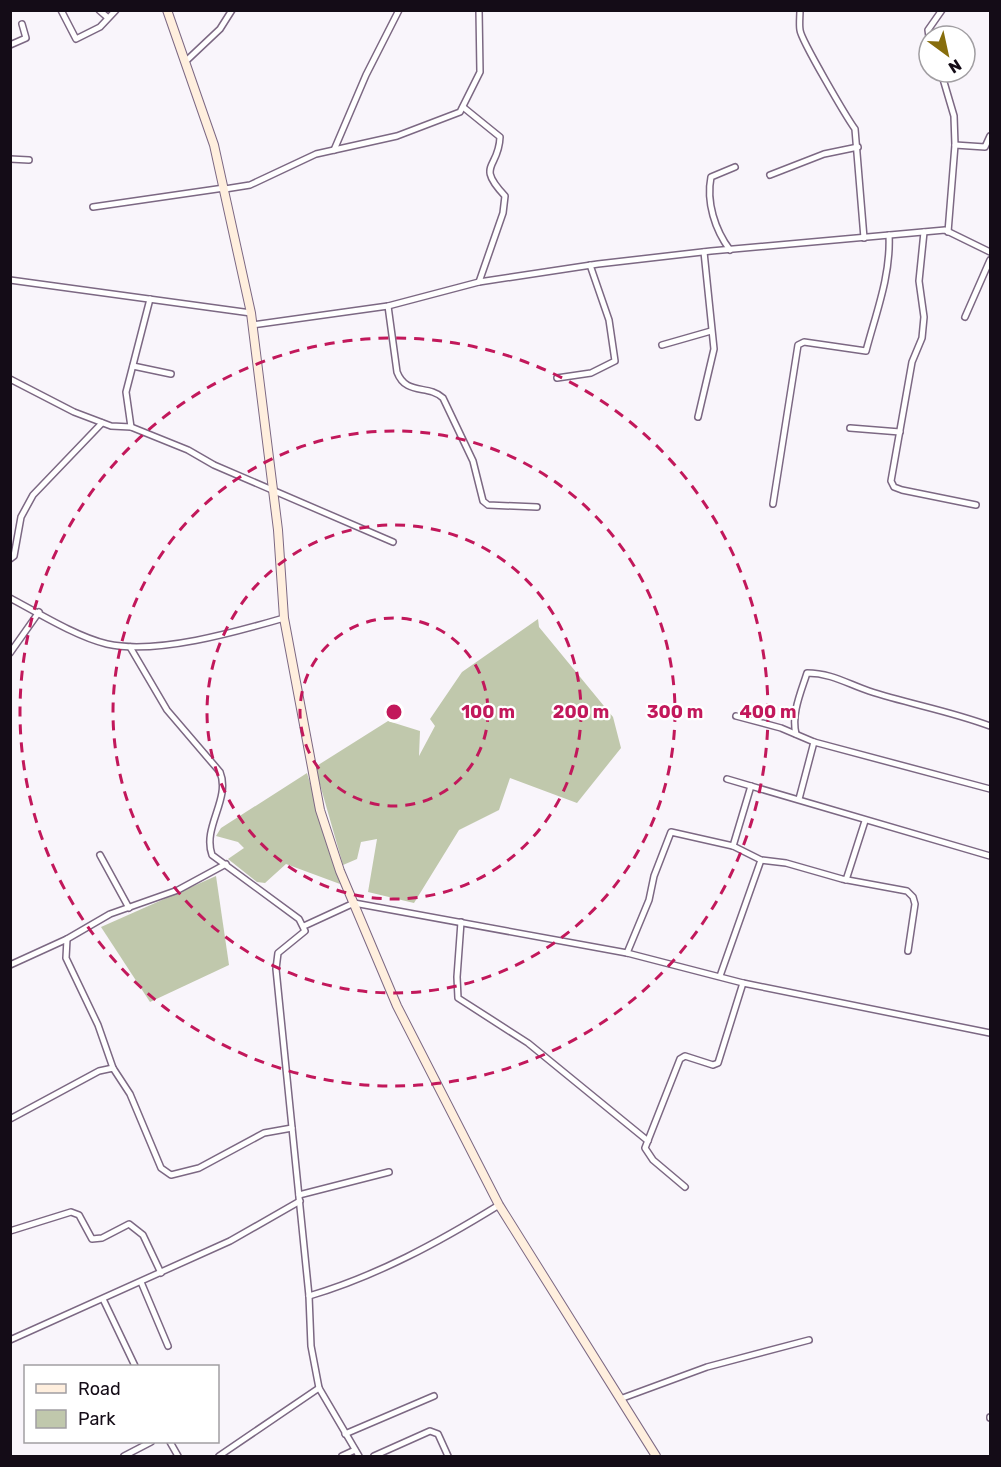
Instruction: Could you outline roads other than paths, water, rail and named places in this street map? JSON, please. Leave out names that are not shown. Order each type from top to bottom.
[{"type":"street","points":[[61,10],[76,39],[100,27],[116,10]]},
{"type":"street","points":[[99,10],[107,17]]},
{"type":"street","points":[[167,10],[214,145],[251,313],[273,490],[284,618],[320,810],[340,871],[397,1006],[499,1205],[656,1456]]},
{"type":"street","points":[[185,62],[220,29],[232,10]]},
{"type":"street","points":[[334,150],[366,75],[399,10]]},
{"type":"street","points":[[93,207],[250,185],[316,154],[397,136],[460,112],[480,72],[479,10]]},
{"type":"street","points":[[800,10],[800,31],[839,99],[844,117],[855,129],[864,238]]},
{"type":"street","points":[[932,24],[942,10]]},
{"type":"street","points":[[10,45],[26,38],[22,24]]},
{"type":"street","points":[[945,84],[952,103],[955,145],[948,232]]},
{"type":"street","points":[[463,106],[500,137],[500,146],[489,166],[491,182],[505,196],[503,213],[479,282]]},
{"type":"street","points":[[955,145],[985,147],[990,136]]},
{"type":"street","points":[[770,175],[824,154],[858,147]]},
{"type":"street","points":[[10,159],[29,160]]},
{"type":"street","points":[[730,250],[722,238],[712,210],[710,184],[711,177],[735,167]]},
{"type":"street","points":[[924,232],[919,281],[924,317],[922,338],[912,362],[891,481],[894,487],[976,505]]},
{"type":"street","points":[[252,325],[388,306],[479,282],[590,265],[704,252],[924,232],[948,232],[990,251]]},
{"type":"street","points":[[773,504],[798,345],[804,342],[866,351],[890,257],[889,235]]},
{"type":"street","points":[[698,417],[714,349],[704,252]]},
{"type":"street","points":[[965,317],[990,260]]},
{"type":"street","points":[[557,378],[591,373],[615,361],[609,320],[590,265]]},
{"type":"street","points":[[10,280],[251,313]]},
{"type":"street","points":[[131,427],[126,392],[150,299]]},
{"type":"street","points":[[388,306],[400,381],[411,387],[437,393],[443,398],[473,462],[483,501],[488,505],[537,507]]},
{"type":"street","points":[[662,345],[711,331]]},
{"type":"street","points":[[133,366],[171,374]]},
{"type":"street","points":[[10,379],[102,423],[131,427],[188,450],[214,465],[393,542]]},
{"type":"street","points":[[10,559],[14,556],[21,517],[33,495],[102,423]]},
{"type":"street","points":[[850,428],[900,432]]},
{"type":"street","points":[[10,598],[105,644],[130,647],[220,636],[284,618]]},
{"type":"street","points":[[10,653],[39,612]]},
{"type":"street","points":[[130,647],[167,710],[220,772],[224,783],[208,844],[212,855],[304,926],[305,931],[301,936],[278,953],[276,969],[300,1198],[311,1346],[319,1388],[359,1456]]},
{"type":"street","points":[[796,734],[798,700],[807,673],[822,673],[870,691],[956,713],[990,726]]},
{"type":"street","points":[[736,716],[796,734],[814,742],[990,789]]},
{"type":"street","points":[[800,799],[814,742]]},
{"type":"street","points":[[727,779],[990,856]]},
{"type":"street","points":[[733,846],[751,786]]},
{"type":"street","points":[[846,880],[865,821]]},
{"type":"street","points":[[627,953],[650,900],[654,876],[671,832],[733,846],[761,860],[786,863],[846,880],[907,891],[913,897],[915,904],[908,951]]},
{"type":"street","points":[[100,855],[129,908]]},
{"type":"street","points":[[720,976],[761,860]]},
{"type":"street","points":[[10,965],[67,939],[110,914],[178,890],[226,864]]},
{"type":"street","points":[[304,926],[354,903],[627,953],[743,983],[990,1033]]},
{"type":"street","points":[[461,922],[457,977],[458,998],[528,1043],[648,1141]]},
{"type":"street","points":[[67,939],[66,958],[98,1025],[113,1068],[130,1094],[161,1168],[171,1175],[199,1168],[264,1133],[292,1128]]},
{"type":"street","points":[[685,1187],[648,1154],[645,1148],[680,1059],[686,1056],[713,1065],[718,1063],[743,983]]},
{"type":"street","points":[[10,1119],[99,1071],[113,1068]]},
{"type":"street","points":[[10,1340],[230,1241],[300,1198],[389,1172]]},
{"type":"street","points":[[309,1296],[377,1272],[458,1230],[499,1205]]},
{"type":"street","points":[[10,1232],[71,1212],[79,1215],[92,1239],[102,1238],[129,1224],[143,1235],[162,1273]]},
{"type":"street","points":[[141,1282],[168,1346]]},
{"type":"street","points":[[103,1299],[135,1365]]},
{"type":"street","points":[[620,1399],[707,1367],[809,1340]]},
{"type":"street","points":[[219,1456],[319,1388]]},
{"type":"street","points":[[345,1434],[434,1396]]},
{"type":"street","points":[[374,1456],[430,1431],[438,1434],[448,1456]]},
{"type":"street","points":[[124,1456],[149,1443]]},
{"type":"street","points":[[342,1456],[355,1450]]}]
